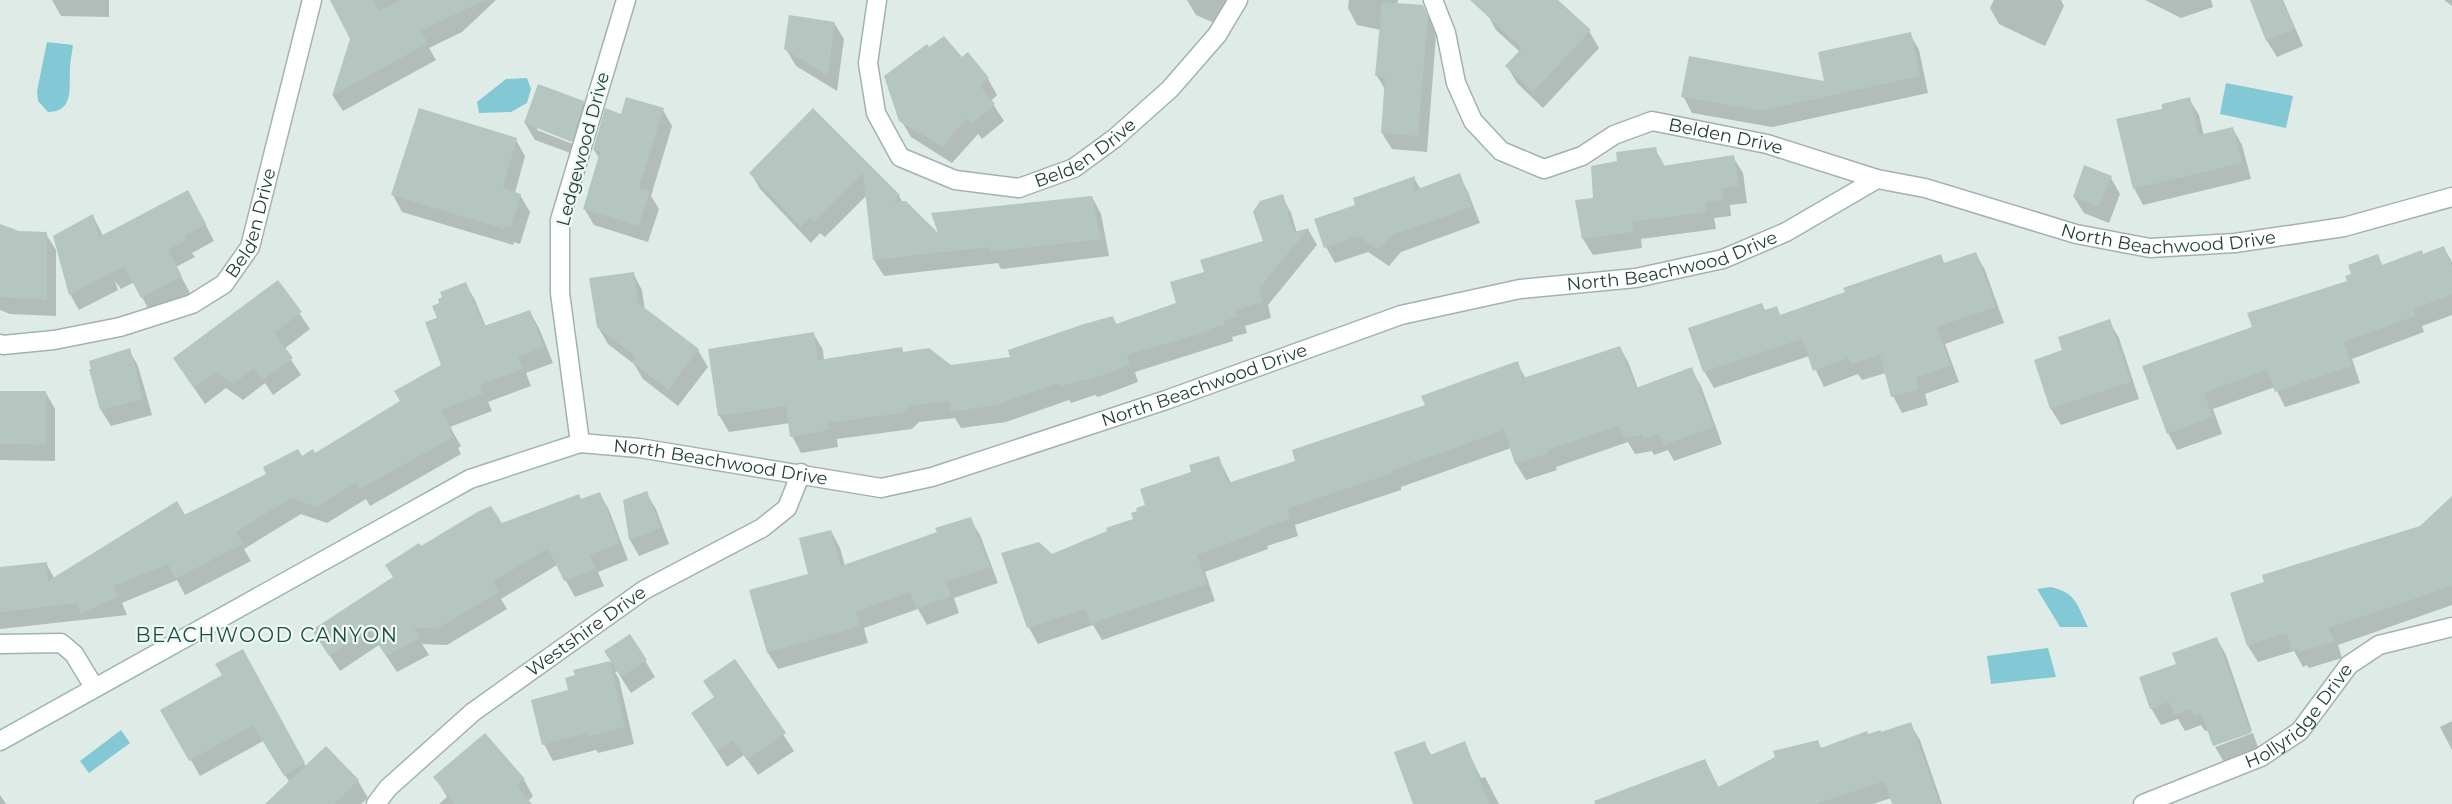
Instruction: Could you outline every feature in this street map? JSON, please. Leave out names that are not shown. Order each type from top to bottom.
[{"type":"street","name":"Belden Drive","points":[[0,344],[54,340],[120,327],[192,304],[224,284],[250,247],[312,0]]},
{"type":"street","name":"Ledgewood Drive","points":[[580,443],[560,294],[560,220],[626,0]]},
{"type":"street","name":"Belden Drive","points":[[877,0],[868,63],[876,113],[900,157],[955,180],[1019,188],[1074,168],[1115,138],[1170,89],[1217,35],[1238,0]]},
{"type":"street","name":"Belden Drive","points":[[1433,0],[1446,33],[1456,83],[1473,121],[1501,152],[1544,169],[1581,156],[1614,135],[1652,120],[1767,144],[1877,179]]},
{"type":"street","name":"North Beachwood Drive","points":[[0,741],[470,479],[580,443],[639,448],[881,488],[932,477],[1166,400],[1401,315],[1520,289],[1636,278],[1723,259],[1786,232],[1877,179],[1926,188],[2076,234],[2150,248],[2235,243],[2344,227],[2452,196]]},
{"type":"street","name":"Westshire Drive","points":[[376,804],[388,788],[473,712],[644,590],[762,528],[787,507],[801,473]]},
{"type":"street","name":"Hollyridge Drive","points":[[2143,804],[2261,757],[2300,731],[2349,665],[2379,645],[2452,627]]},
{"type":"street","points":[[0,644],[61,643],[74,654],[94,687]]},
{"type":"water","points":[[47,42],[73,45],[68,98],[62,108],[48,112],[38,101],[37,91]]},
{"type":"water","points":[[527,78],[531,89],[527,103],[511,112],[479,113],[477,102],[506,79]]},
{"type":"water","points":[[2226,83],[2293,96],[2286,128],[2220,114]]},
{"type":"water","points":[[2050,587],[2071,596],[2088,627],[2060,627],[2037,589]]},
{"type":"water","points":[[2048,648],[2056,677],[1991,684],[1987,656]]},
{"type":"water","points":[[121,730],[130,743],[89,773],[80,761]]},
{"type":"building","points":[[330,0],[373,0],[379,11],[401,0],[485,0],[421,31],[428,43],[332,96],[350,39]]},
{"type":"building","points":[[1470,0],[1558,0],[1591,30],[1533,92],[1505,66],[1522,48]]},
{"type":"building","points":[[2250,0],[2282,0],[2295,29],[2266,41]]},
{"type":"building","points":[[1382,2],[1423,5],[1428,17],[1418,136],[1381,133],[1385,77],[1375,76]]},
{"type":"building","points":[[789,15],[835,22],[828,76],[784,49]]},
{"type":"building","points":[[1911,32],[1920,76],[1761,111],[1681,97],[1689,56],[1824,81],[1818,52]]},
{"type":"building","points":[[944,36],[962,57],[968,52],[989,78],[980,86],[995,104],[972,124],[967,118],[942,147],[899,121],[884,76],[927,44],[929,47]]},
{"type":"building","points":[[538,84],[584,101],[572,142],[524,123]]},
{"type":"building","points":[[626,97],[664,108],[639,188],[650,191],[639,226],[583,209],[600,152],[593,150],[605,108],[621,114]]},
{"type":"building","points":[[2190,97],[2199,135],[2233,127],[2242,163],[2133,189],[2116,119],[2162,109],[2162,104]]},
{"type":"building","points":[[419,108],[517,138],[503,188],[521,194],[511,228],[505,226],[504,229],[391,195]]},
{"type":"building","points":[[813,108],[900,195],[894,202],[906,201],[938,233],[931,213],[1092,196],[1101,239],[990,252],[989,247],[873,260],[863,173],[815,222],[810,217],[801,227],[749,173]]},
{"type":"building","points":[[1656,147],[1662,166],[1734,155],[1739,186],[1721,189],[1723,200],[1706,202],[1707,212],[1632,222],[1633,232],[1582,239],[1575,200],[1593,198],[1591,166],[1617,161],[1616,152]]},
{"type":"building","points":[[2084,165],[2112,176],[2099,207],[2073,197]]},
{"type":"building","points":[[1460,173],[1472,207],[1392,235],[1379,250],[1358,236],[1324,248],[1314,219],[1355,205],[1353,198],[1415,176],[1413,191]]},
{"type":"building","points":[[188,190],[206,224],[184,236],[187,240],[168,250],[182,276],[141,298],[124,266],[111,273],[108,270],[109,274],[69,295],[53,236],[93,214],[99,237]]},
{"type":"building","points":[[1283,194],[1294,232],[1309,228],[1259,288],[1263,302],[1236,310],[1238,316],[1224,321],[1225,325],[1209,329],[1210,331],[1127,355],[1130,365],[1087,381],[1085,379],[1060,387],[1059,383],[996,405],[950,412],[949,401],[910,406],[902,413],[828,423],[829,430],[790,437],[786,406],[718,416],[708,349],[814,332],[818,360],[902,347],[903,352],[929,348],[951,365],[1010,357],[1008,350],[1084,324],[1113,316],[1116,324],[1176,303],[1170,282],[1204,272],[1200,260],[1263,241],[1253,212],[1260,201]]},
{"type":"building","points":[[0,224],[19,231],[47,232],[47,300],[0,297]]},
{"type":"building","points":[[2444,246],[2452,267],[2452,295],[2413,309],[2415,316],[2344,342],[2352,366],[2275,392],[2267,370],[2204,393],[2213,417],[2167,434],[2142,366],[2252,327],[2247,313],[2347,281],[2345,276],[2351,274],[2348,265],[2378,254],[2382,265],[2422,250],[2423,254]]},
{"type":"building","points":[[1976,252],[1996,307],[1937,327],[1951,366],[1916,377],[1919,389],[1891,397],[1880,355],[1851,364],[1848,358],[1813,371],[1802,339],[1703,372],[1688,328],[1762,303],[1765,310],[1777,306],[1780,315],[1845,292],[1843,288],[1941,254],[1944,263]]},
{"type":"building","points":[[634,272],[638,303],[699,349],[668,390],[632,362],[636,357],[597,327],[589,278]]},
{"type":"building","points":[[278,280],[302,312],[274,333],[293,358],[263,380],[254,368],[233,384],[216,372],[194,388],[173,358]]},
{"type":"building","points":[[466,282],[484,326],[530,310],[544,347],[518,357],[523,369],[480,385],[483,394],[441,410],[452,429],[449,430],[453,437],[359,490],[355,483],[317,507],[291,498],[236,532],[243,544],[175,579],[168,564],[114,586],[118,597],[80,614],[78,603],[0,612],[0,567],[47,562],[48,581],[177,501],[185,515],[266,474],[263,467],[298,449],[302,456],[313,449],[315,453],[400,401],[394,391],[441,365],[425,322],[437,318],[432,306],[439,303],[438,299],[442,297],[440,292]]},
{"type":"building","points":[[2110,319],[2131,382],[2050,409],[2034,360],[2062,350],[2058,337]]},
{"type":"building","points":[[1620,346],[1636,388],[1692,367],[1714,427],[1664,445],[1659,434],[1644,439],[1642,435],[1624,438],[1619,426],[1548,450],[1549,453],[1515,464],[1504,430],[1392,471],[1393,473],[1287,509],[1290,519],[1259,529],[1260,532],[1197,555],[1207,584],[1091,624],[1085,609],[1027,628],[1001,553],[1039,542],[1052,554],[1107,531],[1106,528],[1133,519],[1131,513],[1137,511],[1136,508],[1145,505],[1140,489],[1191,472],[1189,465],[1219,456],[1228,483],[1295,461],[1292,450],[1425,405],[1421,396],[1518,361],[1523,378]]},
{"type":"building","points":[[130,348],[143,399],[100,410],[89,361]]},
{"type":"building","points":[[0,391],[46,391],[46,445],[0,444]]},
{"type":"building","points":[[647,491],[661,528],[629,540],[623,500]]},
{"type":"building","points":[[600,492],[620,543],[590,555],[596,569],[564,581],[548,548],[493,582],[499,592],[437,629],[414,628],[420,638],[386,656],[369,630],[329,656],[312,630],[393,577],[385,565],[419,543],[421,546],[479,511],[491,506],[502,523],[579,494],[581,499]]},
{"type":"building","points":[[2452,496],[2452,586],[2329,628],[2334,642],[2298,652],[2297,649],[2292,651],[2287,633],[2247,646],[2230,593],[2264,582],[2262,575],[2420,526]]},
{"type":"building","points":[[971,517],[990,567],[946,582],[951,596],[916,609],[910,592],[856,612],[860,626],[767,653],[749,590],[808,574],[799,538],[831,530],[841,566],[937,532],[935,528]]},
{"type":"building","points":[[630,634],[647,660],[621,677],[604,651]]},
{"type":"building","points":[[2217,637],[2251,733],[2213,746],[2201,713],[2194,716],[2191,709],[2174,715],[2169,702],[2150,709],[2139,677],[2176,664],[2172,653]]},
{"type":"building","points":[[243,649],[305,763],[284,776],[253,725],[189,761],[160,710],[222,675],[215,664]]},
{"type":"building","points":[[735,659],[786,733],[747,760],[733,740],[717,751],[691,713],[714,697],[703,681]]},
{"type":"building","points":[[610,661],[625,727],[587,737],[587,733],[542,745],[531,700],[568,690],[565,678],[575,675],[573,670]]},
{"type":"building","points":[[1911,722],[1940,804],[1892,804],[1884,781],[1817,804],[1595,804],[1594,801],[1705,759],[1718,787],[1775,757],[1773,751],[1818,740],[1821,748],[1867,731],[1868,734],[1881,730],[1881,732]]},
{"type":"building","points":[[485,733],[525,779],[517,786],[532,804],[455,804],[433,777]]},
{"type":"building","points":[[1425,741],[1430,755],[1465,741],[1489,804],[1413,804],[1394,752]]},
{"type":"building","points":[[326,746],[359,780],[334,804],[265,804]]},
{"type":"district","name":"BEACHWOOD CANYON","points":[[267,635]]}]
